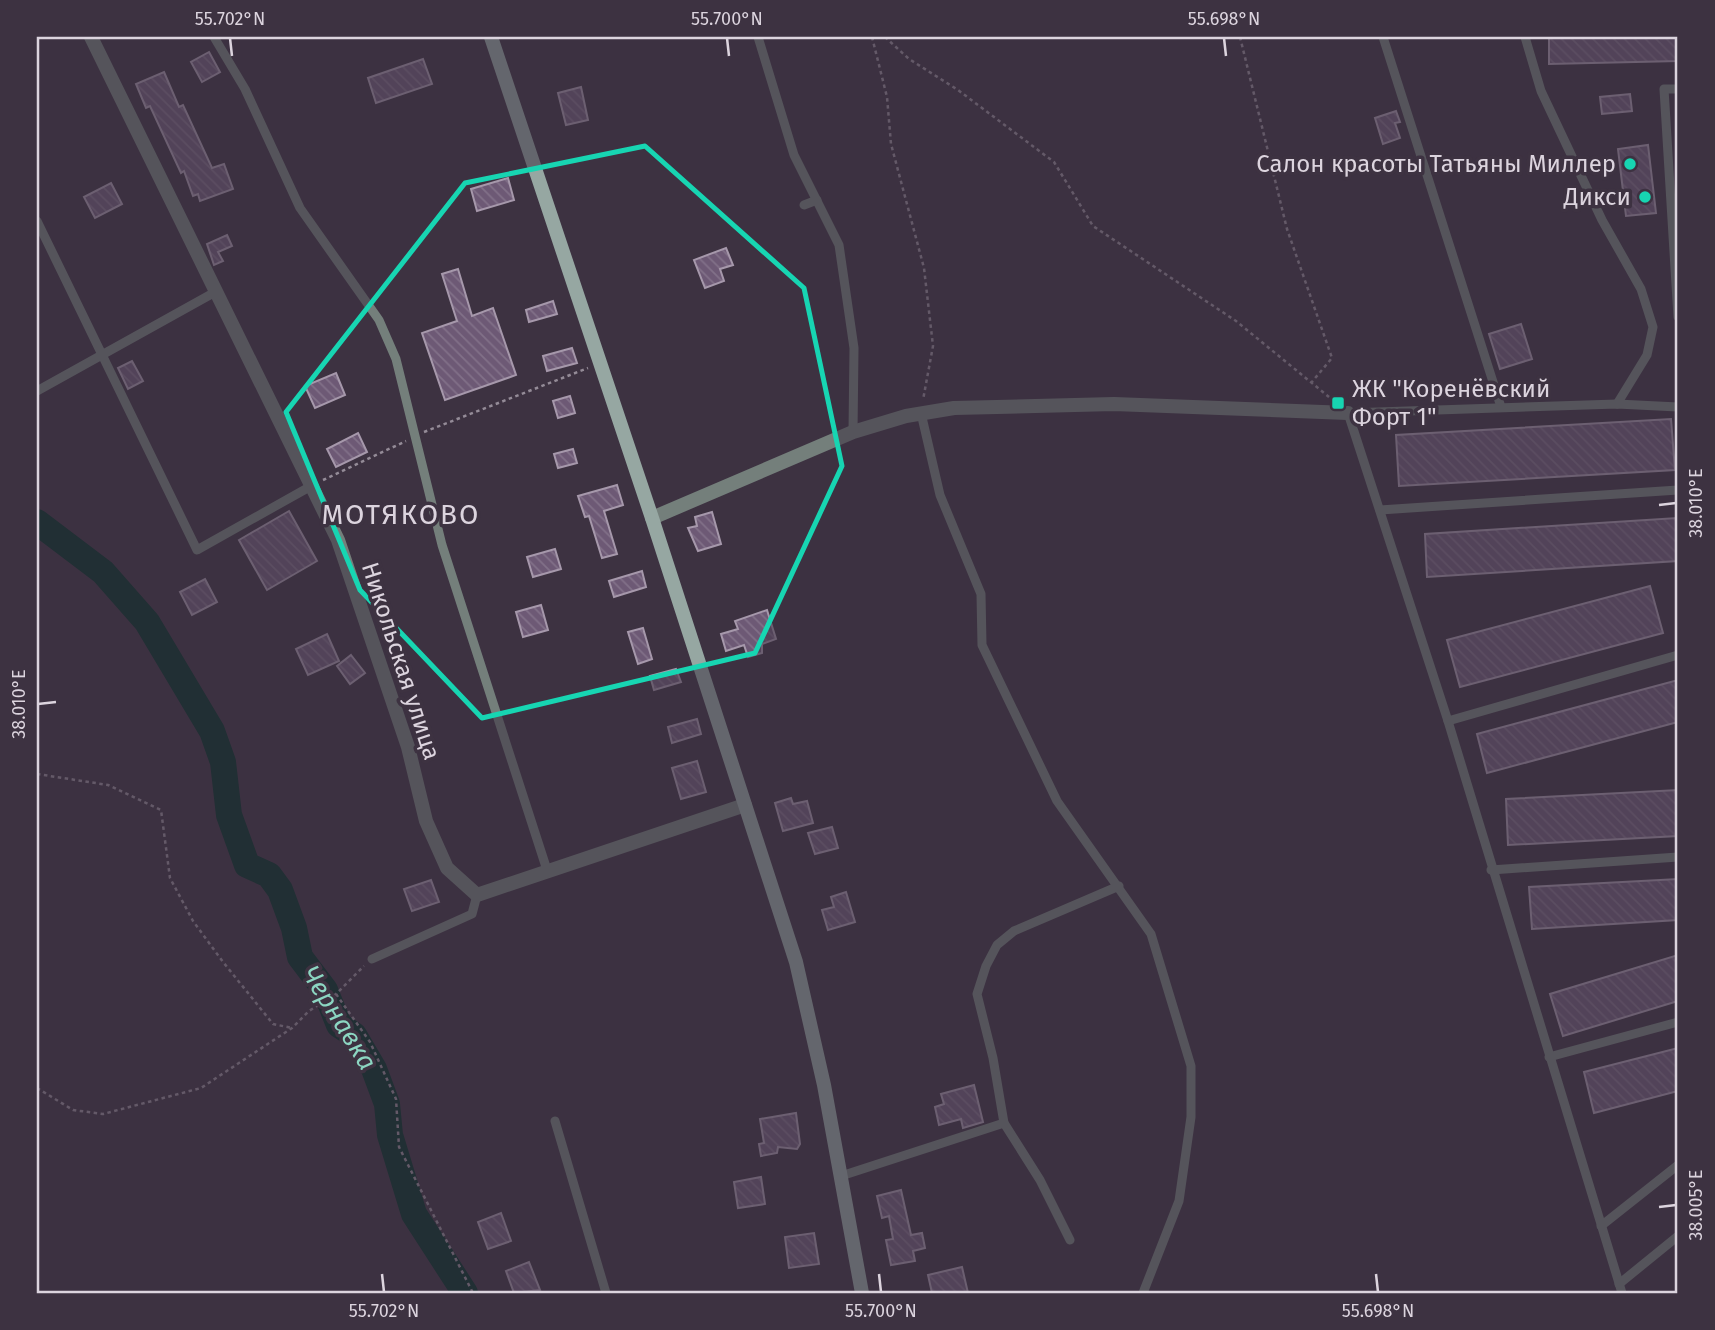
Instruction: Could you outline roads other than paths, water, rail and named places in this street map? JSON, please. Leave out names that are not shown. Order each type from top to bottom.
[{"type":"main road","points":[[491,37],[652,518],[796,962],[841,1176],[862,1293]]},
{"type":"street","name":"Никольская улица","points":[[91,37],[338,540],[408,747],[426,821],[447,868],[477,895]]},
{"type":"street","points":[[652,518],[853,432],[921,413],[954,408],[1114,404],[1348,413]]},
{"type":"street","points":[[477,895],[745,805]]},
{"type":"lane","points":[[214,37],[245,89],[300,208],[379,320],[396,359],[442,545],[547,870]]},
{"type":"lane","points":[[758,37],[794,155],[839,245],[854,348],[851,398],[853,432]]},
{"type":"lane","points":[[1382,37],[1501,407]]},
{"type":"lane","points":[[1525,37],[1541,91],[1602,220],[1642,289],[1653,327],[1647,355],[1617,404]]},
{"type":"lane","points":[[1678,89],[1664,89],[1678,317]]},
{"type":"lane","points":[[804,205],[817,200]]},
{"type":"lane","points":[[37,221],[197,550],[313,485]]},
{"type":"lane","points":[[37,391],[217,291]]},
{"type":"lane","points":[[1678,407],[1617,404],[1348,413],[1448,721],[1491,870],[1621,1289],[1678,1236]]},
{"type":"lane","points":[[921,413],[940,495],[981,594],[982,645],[1057,801],[1151,934],[1191,1066],[1191,1117],[1179,1201],[1143,1293]]},
{"type":"lane","points":[[1380,510],[1678,490]]},
{"type":"lane","points":[[1448,721],[1678,655]]},
{"type":"lane","points":[[1491,870],[1678,857]]},
{"type":"lane","points":[[1069,1240],[1040,1180],[1004,1123],[978,994],[986,966],[997,945],[1014,931],[1119,886]]},
{"type":"lane","points":[[372,959],[472,914],[477,895]]},
{"type":"lane","points":[[1549,1057],[1678,1022]]},
{"type":"lane","points":[[555,1121],[606,1293]]},
{"type":"lane","points":[[841,1176],[1004,1123]]},
{"type":"lane","points":[[1601,1226],[1678,1165]]},
{"type":"waterway","name":"Чернавка","points":[[37,522],[103,572],[147,622],[212,731],[223,762],[229,815],[247,865],[269,875],[280,890],[294,928],[300,957],[325,990],[339,1025],[354,1035],[374,1069],[387,1104],[390,1135],[414,1214],[465,1293]]},
{"type":"place","name":"Салон красоты Татьяны Миллер","points":[[1630,164]]},
{"type":"place","name":"Дикси","points":[[1645,197]]},
{"type":"place","name":"ЖК \"Коренёвский Форт 1\"","points":[[1338,403]]},
{"type":"district","name":"МОТЯКОВО","points":[[401,514]]}]
